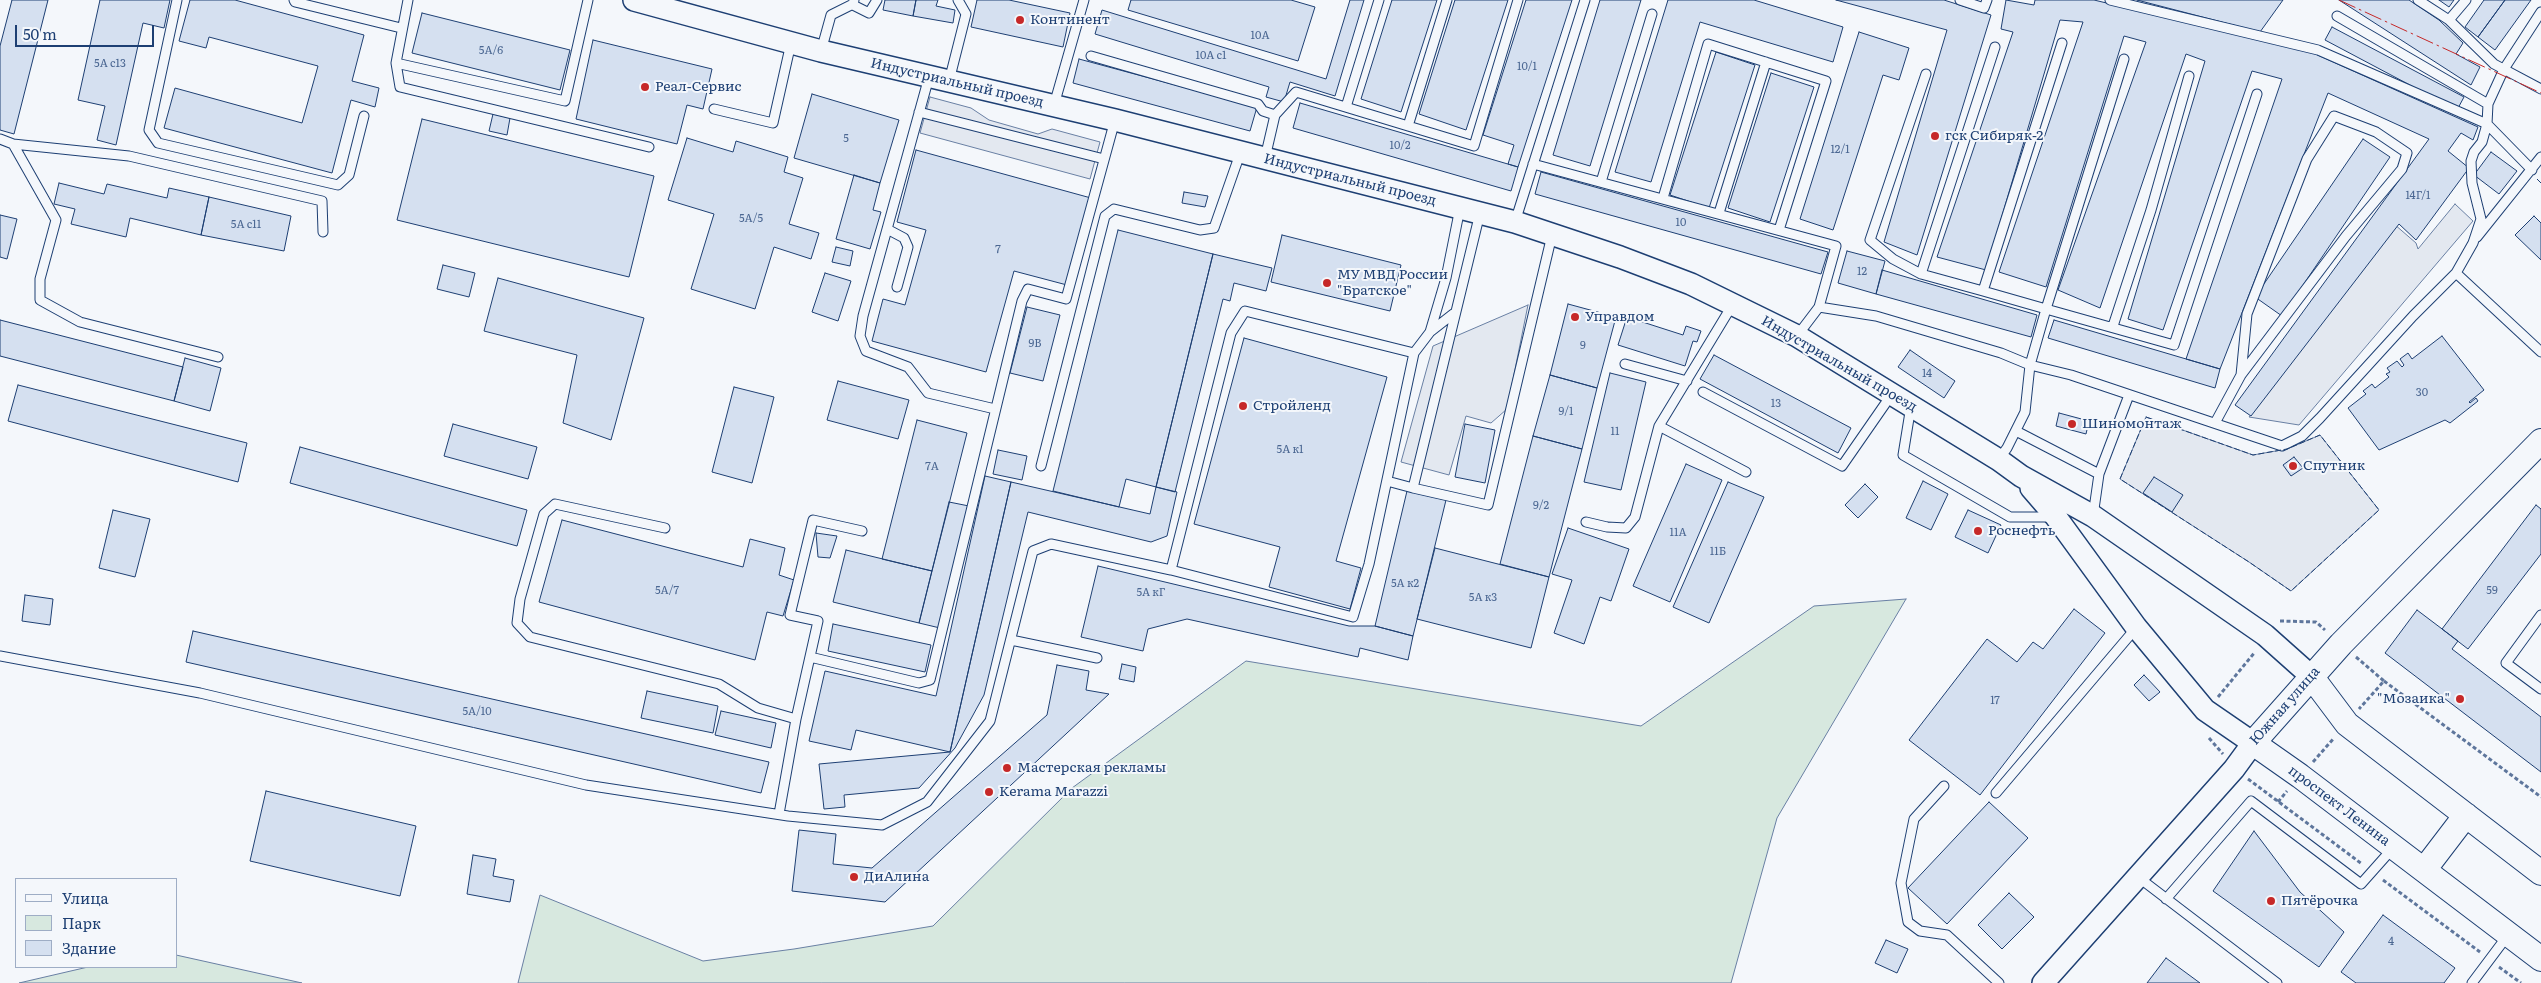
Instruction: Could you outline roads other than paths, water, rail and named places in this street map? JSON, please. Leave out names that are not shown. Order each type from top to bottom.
[{"type":"main road","name":"Южная улица","points":[[2253,743],[2311,676],[2541,441]]},
{"type":"main road","points":[[2311,676],[2347,724],[2540,871]]},
{"type":"main road","name":"проспект Ленина","points":[[2253,743],[2300,776],[2541,959]]},
{"type":"main road","points":[[2424,870],[2466,815]]},
{"type":"street","name":"Индустриальный проезд","points":[[634,0],[821,51],[1241,151],[1515,222],[1552,234],[1691,284],[1797,336],[1892,393],[1999,460],[2021,476]]},
{"type":"street","points":[[2021,476],[2056,516],[2136,627],[2205,710],[2253,743]]},
{"type":"street","points":[[2021,476],[2093,516],[2265,635],[2311,676]]},
{"type":"street","name":"Южная улица","points":[[2043,983],[2234,769],[2253,743]]},
{"type":"lane","points":[[177,0],[149,130],[158,143],[338,185],[349,175],[364,116]]},
{"type":"lane","points":[[294,0],[295,2],[401,28]]},
{"type":"lane","points":[[408,0],[401,28],[396,63],[400,87],[649,147]]},
{"type":"lane","points":[[396,63],[564,101],[588,0]]},
{"type":"lane","points":[[821,51],[832,15],[853,2],[870,13],[877,0]]},
{"type":"lane","points":[[958,0],[966,14],[939,79],[919,112],[863,316],[860,336],[866,352],[908,367],[928,393],[995,409]]},
{"type":"lane","points":[[1054,105],[1084,0]]},
{"type":"lane","points":[[1346,107],[1379,0]]},
{"type":"lane","points":[[1408,126],[1447,0]]},
{"type":"lane","points":[[1264,158],[1275,114],[1296,92],[1474,146],[1518,0]]},
{"type":"lane","points":[[1515,222],[1585,0]]},
{"type":"lane","points":[[1960,0],[1984,8],[1987,0]]},
{"type":"lane","points":[[2110,0],[2318,50],[2487,124],[2532,170]]},
{"type":"lane","points":[[2418,0],[2449,20],[2494,64],[2541,89]]},
{"type":"lane","points":[[2449,20],[2466,0]]},
{"type":"lane","points":[[1601,182],[1652,14]]},
{"type":"lane","points":[[2337,16],[2488,104]]},
{"type":"lane","points":[[1819,307],[1876,316],[2001,353],[2030,365],[2072,375],[2282,446],[2302,436],[2413,316],[2456,273],[2473,242],[2481,219],[2472,183],[2471,161],[2474,152],[2482,142],[2487,124],[2488,104],[2504,69],[2540,16]]},
{"type":"lane","points":[[714,108],[773,123],[791,43]]},
{"type":"lane","points":[[1983,291],[2062,43]]},
{"type":"lane","points":[[1663,198],[1708,44],[1826,81],[1779,230]]},
{"type":"lane","points":[[1921,274],[1995,48]]},
{"type":"lane","points":[[1091,56],[1258,104],[1263,111],[1275,114]]},
{"type":"lane","points":[[1999,460],[2025,412],[2030,365],[2124,59]]},
{"type":"lane","points":[[1718,213],[1766,62]]},
{"type":"lane","points":[[1926,74],[1870,240],[1893,259],[1921,274],[2113,326],[2174,345],[2257,94]]},
{"type":"lane","points":[[2113,326],[2151,210],[2189,76]]},
{"type":"lane","points":[[919,112],[1104,159]]},
{"type":"lane","points":[[2216,423],[2241,374],[2346,236],[2402,169],[2408,153],[2376,132],[2334,116],[2307,159],[2247,314],[2241,374]]},
{"type":"lane","points":[[810,657],[919,683],[930,680],[1022,301],[1028,289],[1066,299],[1115,120]]},
{"type":"lane","points":[[0,139],[13,144],[129,156],[322,201],[323,232]]},
{"type":"lane","points":[[13,144],[56,220],[40,279],[40,300],[80,322],[218,357]]},
{"type":"lane","points":[[1041,466],[1106,216],[1114,209],[1200,230],[1214,228],[1241,151]]},
{"type":"lane","points":[[2473,242],[2541,157]]},
{"type":"lane","points":[[1533,164],[1836,246],[1819,307],[1797,336]]},
{"type":"lane","points":[[1413,488],[1453,314],[1470,210]]},
{"type":"lane","points":[[1430,332],[1446,278],[1470,210]]},
{"type":"lane","points":[[887,229],[904,238],[908,247],[897,287]]},
{"type":"lane","points":[[1387,481],[1488,505],[1552,234]]},
{"type":"lane","points":[[2456,273],[2541,352]]},
{"type":"lane","points":[[1586,522],[1607,527],[1626,528],[1635,517],[1659,426],[1733,304]]},
{"type":"lane","points":[[1171,570],[1231,333],[1245,311],[1414,353]]},
{"type":"lane","points":[[0,656],[200,692],[586,785],[779,814],[882,825],[927,802],[990,721],[1033,552],[1051,544],[1171,570],[1353,617],[1369,564],[1414,353],[1430,332],[1453,314]]},
{"type":"lane","points":[[1625,364],[1687,381]]},
{"type":"lane","points":[[1703,392],[1842,466],[1892,393]]},
{"type":"lane","points":[[2093,516],[2099,474],[2129,395]]},
{"type":"lane","points":[[1911,406],[1903,455],[2010,517],[2056,516]]},
{"type":"lane","points":[[1659,426],[1746,472]]},
{"type":"lane","points":[[2016,431],[2099,474]]},
{"type":"lane","points":[[665,528],[555,504],[544,514],[520,600],[517,623],[530,637],[719,684],[758,708],[796,719]]},
{"type":"lane","points":[[779,814],[796,719],[818,621],[790,614],[813,520],[862,531]]},
{"type":"lane","points":[[2541,615],[2506,663],[2541,689]]},
{"type":"lane","points":[[1996,794],[2136,627]]},
{"type":"lane","points":[[1010,640],[1097,658]]},
{"type":"lane","points":[[1944,786],[1914,819],[1901,883],[1908,922],[1920,931],[1947,935],[1999,983]]},
{"type":"lane","points":[[2166,899],[2251,801],[2361,884],[2393,848]]},
{"type":"lane","points":[[2138,876],[2277,983]]},
{"type":"lane","points":[[2472,983],[2508,935]]},
{"type":"place","name":"Континент","points":[[1020,20]]},
{"type":"place","name":"Реал-Сервис","points":[[645,87]]},
{"type":"place","name":"гск Сибиряк-2","points":[[1935,136]]},
{"type":"place","name":"МУ МВД России \"Братское\"","points":[[1327,283]]},
{"type":"place","name":"Управдом","points":[[1575,317]]},
{"type":"place","name":"Стройленд","points":[[1243,406]]},
{"type":"place","name":"Шиномонтаж","points":[[2072,424]]},
{"type":"place","name":"Спутник","points":[[2293,466]]},
{"type":"place","name":"Роснефть","points":[[1978,531]]},
{"type":"place","name":"\"Мозаика\"","points":[[2460,699]]},
{"type":"place","name":"Мастерская рекламы","points":[[1007,768]]},
{"type":"place","name":"Kerama Marazzi","points":[[989,792]]},
{"type":"place","name":"ДиАлина","points":[[854,877]]},
{"type":"place","name":"Пятёрочка","points":[[2271,901]]}]
